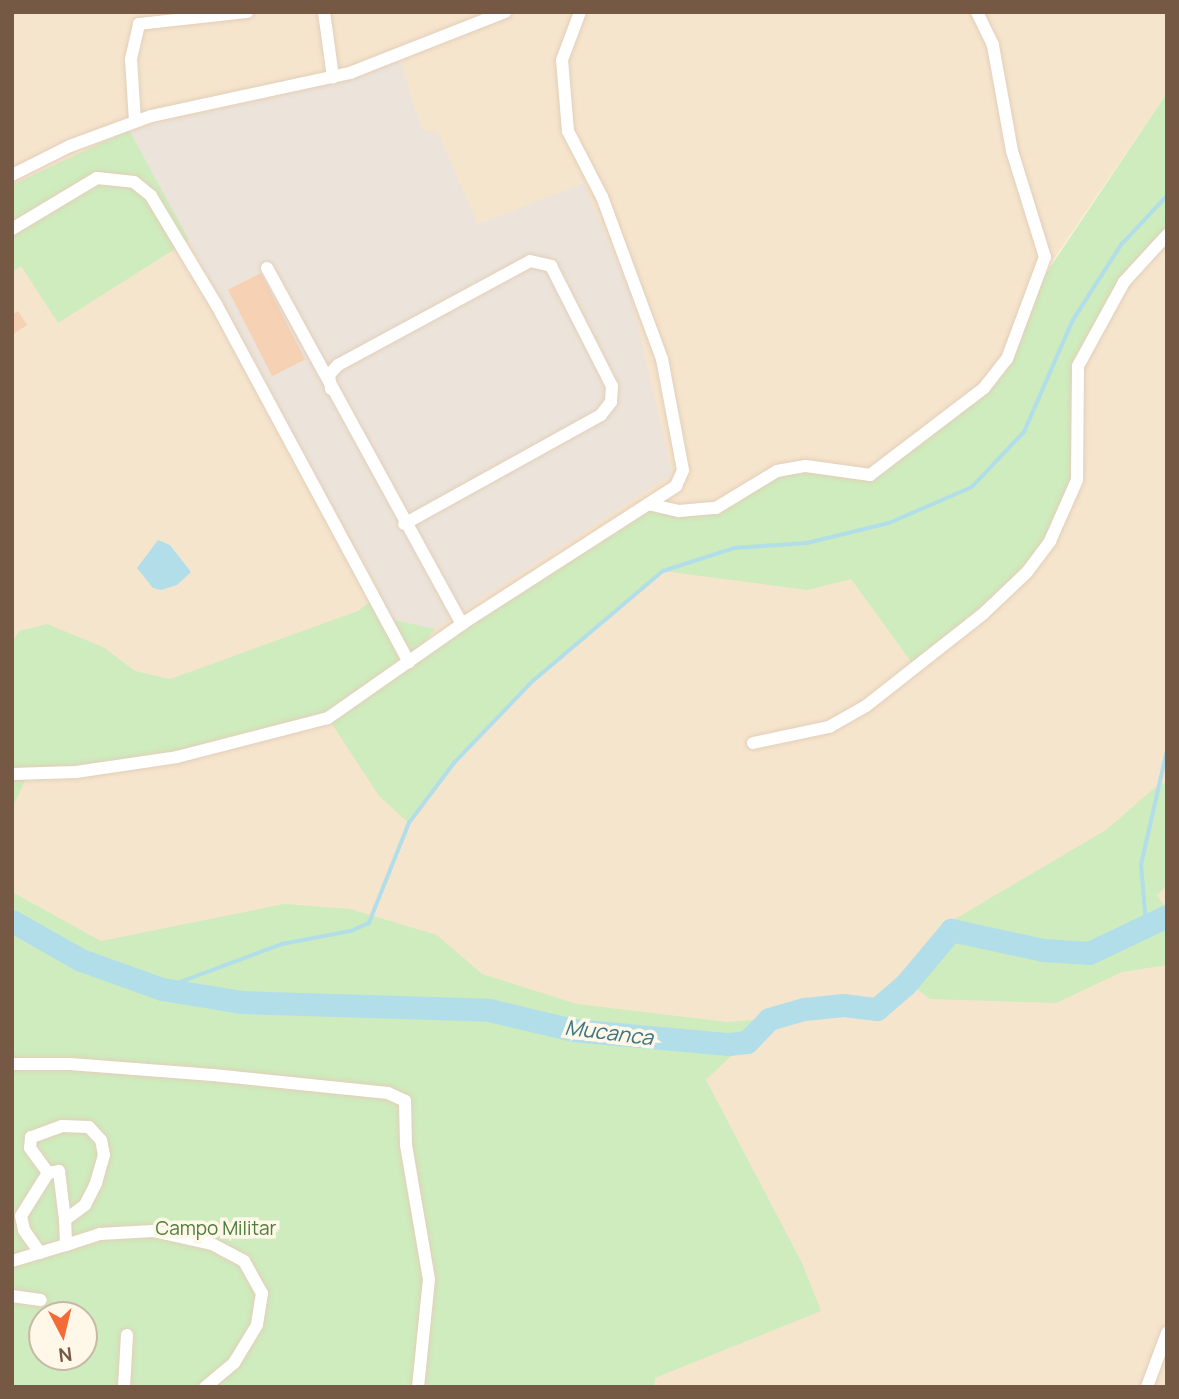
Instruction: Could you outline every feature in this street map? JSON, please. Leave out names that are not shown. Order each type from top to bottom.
[{"type":"street","points":[[135,121],[131,59],[140,18],[247,12]]},
{"type":"street","points":[[324,12],[333,77]]},
{"type":"street","points":[[12,175],[135,121],[333,77],[505,12]]},
{"type":"street","points":[[12,774],[76,772],[177,758],[328,718],[462,625],[676,486],[683,470],[655,336],[601,197],[568,131],[562,60],[580,12]]},
{"type":"street","points":[[648,504],[679,511],[716,508],[776,471],[806,466],[870,475],[984,388],[1007,359],[1045,257],[1012,151],[993,45],[977,12]]},
{"type":"street","points":[[12,229],[97,178],[134,182],[151,197],[216,304],[409,662]]},
{"type":"street","points":[[754,743],[829,727],[866,706],[984,613],[1027,572],[1051,541],[1077,480],[1078,366],[1124,282],[1167,235]]},
{"type":"street","points":[[331,389],[329,375],[338,365],[530,261],[551,266],[612,386],[611,402],[601,415],[404,524]]},
{"type":"street","points":[[267,268],[404,524],[462,625]]},
{"type":"street","points":[[12,1064],[70,1064],[213,1075],[388,1093],[405,1101],[406,1145],[429,1279],[418,1387]]},
{"type":"street","points":[[48,1172],[30,1148],[31,1137],[62,1126],[89,1127],[101,1140],[104,1156],[96,1183],[85,1205],[65,1220]]},
{"type":"street","points":[[48,1172],[59,1171],[66,1245]]},
{"type":"street","points":[[40,1253],[24,1230],[21,1216],[48,1172]]},
{"type":"street","points":[[12,1261],[100,1234],[153,1231],[212,1244],[244,1261],[262,1293],[257,1325],[234,1363],[205,1387]]},
{"type":"street","points":[[12,1296],[40,1300]]},
{"type":"street","points":[[1147,1387],[1167,1333]]},
{"type":"street","points":[[124,1387],[127,1335]]},
{"type":"shaded area","points":[[12,12],[1167,12],[1167,93],[1039,281],[1093,334],[1167,235],[1167,1387],[12,1387]]},
{"type":"shaded area","points":[[399,57],[422,130],[438,132],[478,224],[584,183],[631,295],[672,474],[435,629],[394,620],[129,130],[350,79]]},
{"type":"green space","points":[[1167,93],[1167,235],[1124,282],[1078,366],[1077,480],[1027,572],[915,667],[851,579],[807,590],[663,571],[534,680],[454,763],[409,823],[379,796],[328,718],[177,757],[28,774],[12,809],[12,642],[19,631],[47,624],[103,647],[135,671],[170,679],[358,611],[380,594],[394,620],[435,629],[411,659],[648,504],[716,508],[777,471],[870,475],[984,388],[1007,359],[1038,285]]},
{"type":"green space","points":[[129,130],[189,240],[58,323],[21,266],[12,272],[12,185]]},
{"type":"green space","points":[[1167,783],[1167,885],[1157,895],[1167,911],[1167,965],[1122,972],[1056,1003],[930,999],[907,982],[955,919],[1106,830],[1159,784]]},
{"type":"green space","name":"Campo Militar","points":[[12,892],[101,941],[284,904],[350,909],[437,935],[482,974],[577,1004],[727,1022],[769,1019],[706,1080],[802,1263],[821,1311],[655,1378],[654,1387],[12,1387]]},
{"type":"water","points":[[158,540],[170,545],[191,572],[177,585],[161,590],[153,588],[137,568]]},
{"type":"building","points":[[261,273],[305,359],[272,376],[228,290]]},
{"type":"building","points":[[18,311],[27,325],[12,335],[12,315]]},
{"type":"waterway","points":[[162,989],[282,944],[351,931],[369,923],[409,823],[454,763],[534,680],[663,571],[734,548],[807,543],[889,523],[972,487],[1024,432],[1073,320],[1121,245],[1167,196]]},
{"type":"waterway","points":[[1146,924],[1141,865],[1167,751]]},
{"type":"waterway","name":"Mucanca","points":[[12,921],[81,960],[162,989],[241,1002],[489,1010],[573,1030],[728,1044],[747,1042],[769,1019],[805,1009],[843,1005],[877,1009],[905,985],[951,930],[1043,950],[1089,953],[1167,916]]}]
